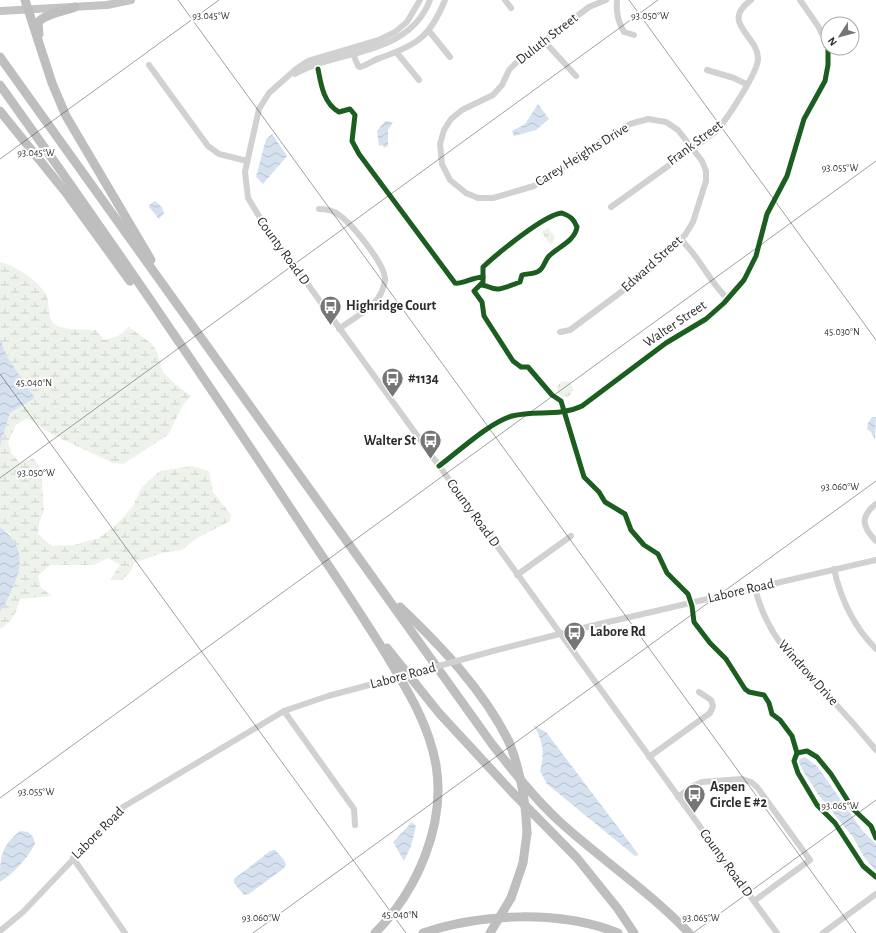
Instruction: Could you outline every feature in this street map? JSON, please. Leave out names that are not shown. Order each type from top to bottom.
[{"type":"highway","points":[[24,0],[52,82],[66,116],[142,244],[163,284]]},
{"type":"highway","points":[[43,55],[38,29],[40,19],[46,15],[62,12],[75,7]]},
{"type":"highway","points":[[0,57],[384,590],[492,744],[538,799],[560,821],[661,907],[689,933]]},
{"type":"highway","points":[[0,85],[65,176],[212,391],[362,615],[419,711],[436,766],[437,802],[432,833],[422,865],[406,896],[386,922],[375,933]]},
{"type":"highway","points":[[0,111],[67,194],[212,391]]},
{"type":"highway","points":[[384,590],[419,625],[467,679],[492,712],[510,742],[518,765],[524,792],[527,833],[524,863],[511,898],[490,933]]},
{"type":"highway","points":[[362,615],[439,713],[502,781],[577,858],[618,909],[634,933]]},
{"type":"highway","points":[[423,933],[442,926],[490,919],[530,917],[574,922],[618,933]]},
{"type":"main road","points":[[0,11],[107,5],[131,0]]},
{"type":"street","points":[[352,51],[396,32],[414,12],[420,0]]},
{"type":"street","points":[[352,51],[392,42],[402,36],[420,20],[430,0]]},
{"type":"street","points":[[352,51],[358,66],[360,67],[397,53],[413,44],[429,31],[437,22],[445,0]]},
{"type":"street","points":[[505,0],[511,8]]},
{"type":"street","name":"Duluth Street","points":[[448,178],[442,164],[440,150],[442,136],[447,125],[462,110],[493,95],[513,65],[589,7],[606,0]]},
{"type":"street","points":[[617,0],[616,13],[624,32],[634,35]]},
{"type":"street","name":"Frank Street","points":[[611,207],[724,123],[757,64],[758,55],[741,28],[739,20],[741,10],[751,0]]},
{"type":"street","name":"Walter Street","points":[[439,466],[503,420],[519,415],[567,412],[582,406],[666,343],[706,320],[728,299],[744,280],[753,265],[764,223],[787,176],[804,119],[825,81],[828,65],[828,50],[822,33],[800,0]]},
{"type":"street","points":[[429,31],[450,57]]},
{"type":"street","points":[[544,41],[576,76]]},
{"type":"street","name":"County Road D","points":[[352,51],[308,61],[296,69],[269,93],[259,109],[247,161],[245,186],[248,198],[254,211],[777,933]]},
{"type":"street","points":[[397,53],[419,80]]},
{"type":"street","points":[[149,66],[208,146],[220,154],[247,161]]},
{"type":"street","points":[[707,70],[734,78],[746,84]]},
{"type":"street","name":"Carey Heights Drive","points":[[448,178],[460,190],[478,198],[494,198],[542,182],[584,152],[630,124],[642,120],[660,120],[672,125],[692,148]]},
{"type":"street","name":"Edward Street","points":[[560,332],[570,330],[644,275],[681,240],[692,222],[706,181],[704,166],[692,148]]},
{"type":"street","points":[[319,209],[329,209],[335,212],[354,230],[381,268],[385,280],[380,295],[373,304],[339,328]]},
{"type":"street","points":[[681,240],[695,255],[716,287],[728,299]]},
{"type":"street","points":[[876,504],[867,512],[865,520],[868,533],[876,541]]},
{"type":"street","points":[[517,575],[571,536]]},
{"type":"street","name":"Labore Road","points":[[0,931],[23,912],[123,807],[284,711],[328,696],[560,634],[876,560]]},
{"type":"street","points":[[834,569],[839,589],[849,612],[863,635],[876,649]]},
{"type":"street","name":"Windrow Drive","points":[[755,588],[764,617],[782,648],[852,721],[876,750]]},
{"type":"street","points":[[649,757],[710,713],[713,706],[711,700],[699,692]]},
{"type":"street","points":[[284,711],[354,809],[355,825]]},
{"type":"street","points":[[678,797],[693,786],[702,782],[742,779],[755,785],[776,813],[810,860],[754,901]]},
{"type":"street","points":[[73,858],[125,933]]},
{"type":"street","points":[[823,933],[876,894]]},
{"type":"green space","points":[[548,228],[555,237],[551,245],[541,232]]},
{"type":"green space","points":[[0,262],[19,270],[39,285],[47,296],[51,320],[56,325],[70,329],[96,330],[104,340],[118,336],[129,327],[152,344],[158,354],[162,371],[174,383],[191,396],[183,405],[168,435],[123,464],[113,463],[53,435],[27,418],[16,425],[8,442],[12,454],[20,463],[33,458],[41,469],[44,511],[39,522],[38,534],[52,546],[74,545],[99,538],[116,525],[133,506],[142,487],[160,471],[192,466],[209,471],[213,492],[231,515],[230,521],[197,538],[182,550],[162,553],[134,563],[131,571],[122,580],[110,580],[120,565],[108,558],[94,565],[50,565],[38,576],[41,588],[52,596],[20,599],[13,616],[8,623],[0,629],[0,613],[16,582],[11,535],[0,527],[0,446],[10,413],[35,398],[6,355],[0,338]]},
{"type":"green space","points":[[565,381],[571,383],[573,389],[571,395],[565,397],[559,395],[557,389],[559,383]]},
{"type":"water","points":[[538,104],[549,119],[536,130],[514,136],[512,131],[525,124]]},
{"type":"water","points":[[385,121],[393,122],[388,130],[388,146],[384,148],[383,145],[379,146],[377,131]]},
{"type":"water","points":[[272,134],[287,156],[263,184],[256,177],[266,139]]},
{"type":"water","points":[[155,201],[162,207],[164,213],[159,219],[149,207],[149,205]]},
{"type":"water","points":[[0,338],[6,355],[35,398],[10,413],[0,446]]},
{"type":"water","points":[[872,417],[876,417],[875,440],[871,432],[867,429],[868,423]]},
{"type":"water","points":[[0,527],[11,537],[17,547],[20,558],[19,568],[12,591],[0,613]]},
{"type":"water","points":[[533,725],[546,732],[639,855],[635,856],[547,784],[540,771],[543,753],[541,741]]},
{"type":"water","points":[[805,757],[817,766],[862,830],[876,844],[876,871],[864,857],[853,837],[820,797],[803,771],[798,760]]},
{"type":"water","points":[[412,822],[416,826],[411,846],[404,861],[393,842]]},
{"type":"water","points":[[20,831],[28,832],[33,837],[35,844],[20,865],[0,882],[2,853],[8,842]]},
{"type":"water","points":[[275,850],[284,860],[286,865],[283,869],[249,894],[244,895],[234,883],[234,879],[270,851]]},
{"type":"cycle path","points":[[439,466],[474,438],[503,419],[521,414],[565,411],[582,406],[666,343],[706,319],[724,303],[744,280],[756,256],[767,214],[787,176],[804,119],[825,81],[828,56]]},
{"type":"cycle path","points":[[318,69],[324,94],[334,109],[339,112],[350,109],[355,115],[352,141],[359,154],[455,283],[483,277],[483,282],[474,291],[482,302],[484,316],[513,361],[521,367],[528,367],[552,395],[561,401],[584,477],[599,492],[605,502],[625,514],[631,530],[644,545],[658,554],[667,573],[688,594],[692,606],[694,622],[710,643],[726,659],[745,689],[749,692],[764,695],[769,703],[772,714],[780,720],[792,736],[797,753],[794,761],[798,773],[817,805],[835,823],[863,866],[876,877]]},
{"type":"cycle path","points":[[481,285],[495,289],[502,288],[520,282],[522,275],[538,272],[543,267],[546,259],[570,240],[576,232],[577,227],[575,222],[562,213],[544,220],[521,236],[483,267],[483,277]]},
{"type":"cycle path","points":[[797,753],[807,751],[817,757],[831,774],[853,809],[871,826],[876,838]]},
{"type":"place","name":"Highridge Court","points":[[331,326]]},
{"type":"place","name":"#1134","points":[[392,398]]},
{"type":"place","name":"Walter St","points":[[431,460]]},
{"type":"place","name":"Labore Rd","points":[[575,652]]},
{"type":"place","name":"Aspen Circle E #2","points":[[694,814]]}]
